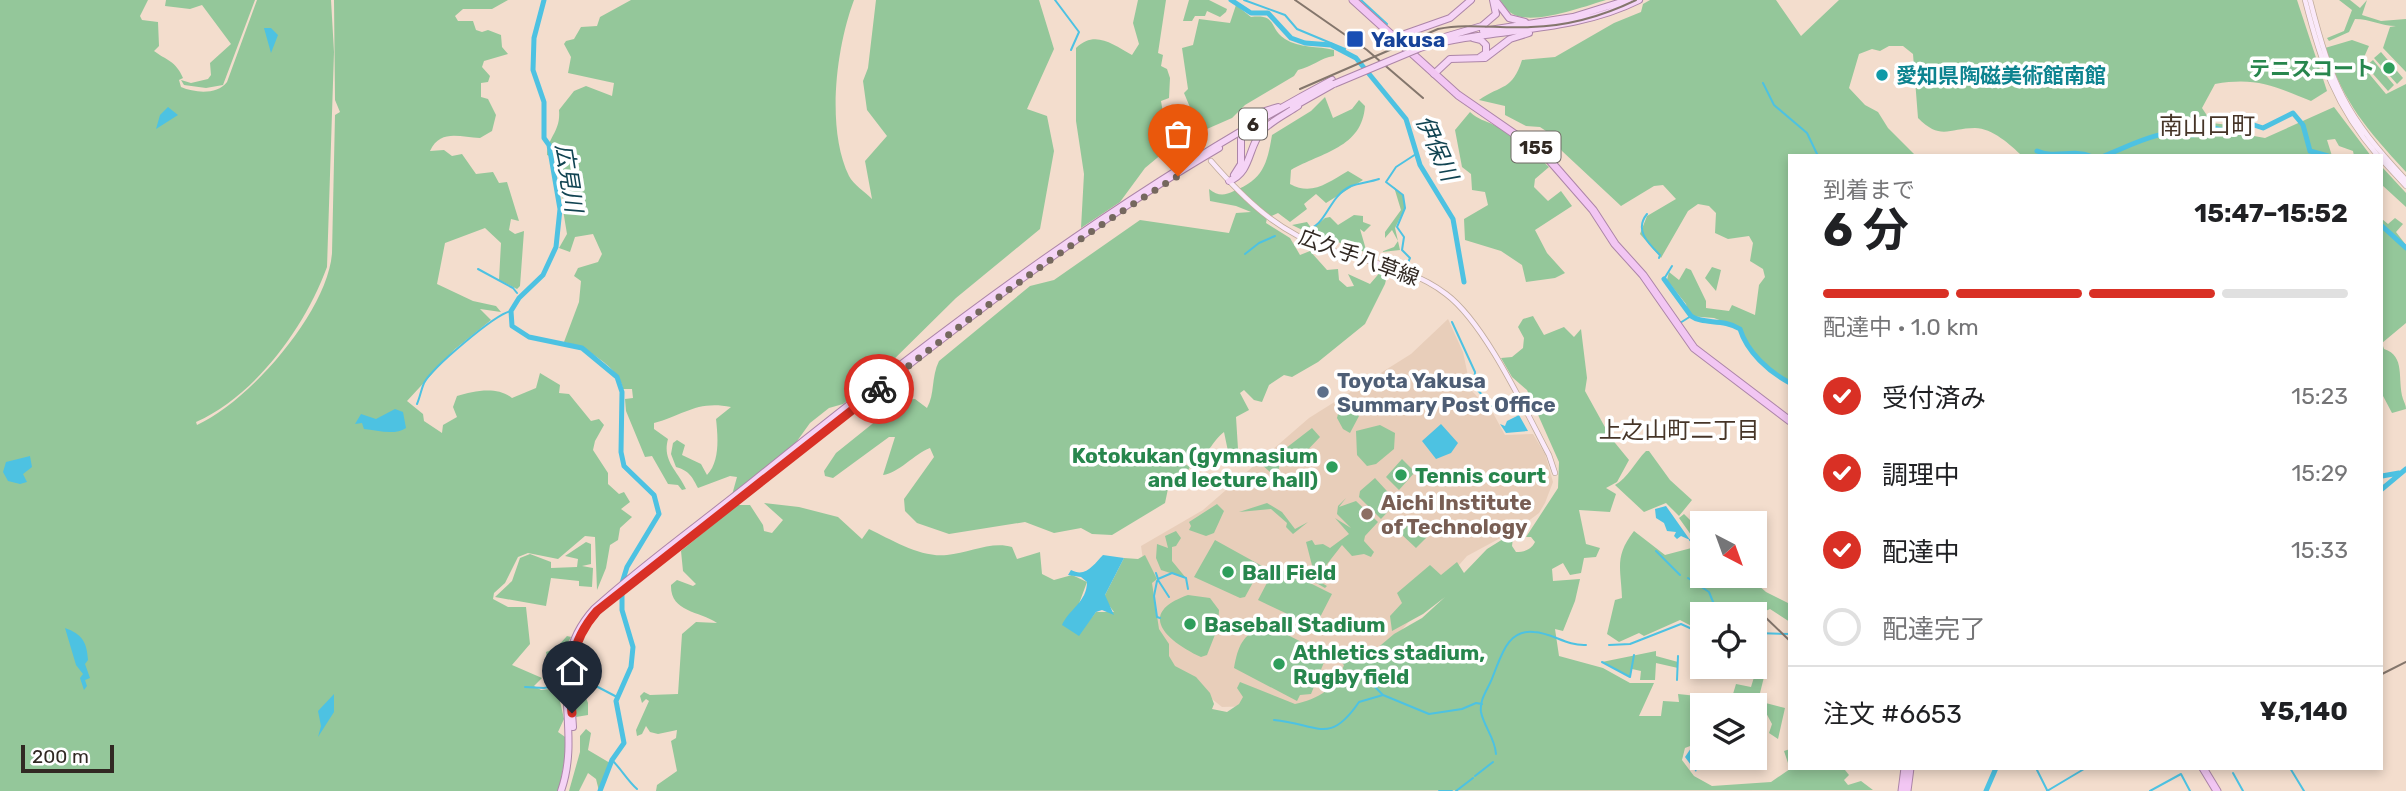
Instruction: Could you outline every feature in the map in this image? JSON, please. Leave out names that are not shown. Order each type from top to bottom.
[{"type":"highway","name":"155","points":[[1353,0],[1474,108],[1545,155],[1593,210],[1615,244],[1643,275],[1694,348],[1788,419]]},
{"type":"highway","points":[[1902,791],[1907,770]]},
{"type":"highway","points":[[1907,770],[1907,791]]},
{"type":"highway","points":[[2204,770],[2217,791]]},
{"type":"main road","points":[[1396,37],[1445,21],[1471,0]]},
{"type":"main road","points":[[1494,0],[1512,20],[1536,24]]},
{"type":"main road","points":[[1419,46],[1487,24],[1496,14],[1494,0]]},
{"type":"main road","name":"6","points":[[1419,46],[1599,11],[1628,0]]},
{"type":"main road","name":"6","points":[[1434,74],[1450,59],[1488,57],[1513,37],[1576,22],[1639,0]]},
{"type":"main road","points":[[2308,0],[2320,58],[2332,89],[2356,129],[2377,154]]},
{"type":"main road","points":[[2308,0],[2330,75],[2341,98],[2365,135],[2382,154]]},
{"type":"main road","name":"6","points":[[632,581],[917,350],[1025,271],[1167,175],[1333,82],[1419,46],[1501,31],[1576,22]]},
{"type":"main road","points":[[1465,37],[1481,40],[1486,45],[1484,55],[1471,57]]},
{"type":"main road","name":"6","points":[[563,791],[570,746],[565,687],[568,655],[586,617],[1032,272],[1215,151],[1333,82]]},
{"type":"main road","points":[[1229,181],[1244,170],[1255,140],[1264,129],[1318,93]]},
{"type":"main road","points":[[1244,126],[1255,114],[1294,102]]},
{"type":"main road","points":[[1229,181],[1241,164],[1241,139]]},
{"type":"main road","points":[[2383,155],[2406,180]]},
{"type":"main road","name":"広久手八草線","points":[[1211,161],[1267,218],[1300,238],[1404,271],[1449,296],[1487,344],[1549,454],[1555,473]]},
{"type":"main road","points":[[2383,161],[2406,186]]},
{"type":"shaded area","name":"Aichi Institute of Technology","points":[[1448,319],[1463,352],[1471,390],[1493,413],[1505,435],[1533,434],[1545,454],[1553,482],[1545,503],[1539,513],[1519,528],[1467,556],[1391,642],[1318,704],[1222,707],[1157,655],[1141,546],[1203,510],[1309,418],[1411,354]]},
{"type":"green space","points":[[0,0],[148,0],[140,16],[142,20],[158,22],[159,46],[154,51],[177,68],[183,78],[179,80],[181,87],[206,92],[218,89],[227,82],[257,0],[331,0],[334,52],[327,267],[306,313],[276,357],[239,395],[196,422],[197,425],[218,413],[262,376],[301,327],[317,301],[327,276],[332,253],[335,115],[340,112],[335,100],[334,0],[508,0],[492,9],[463,9],[455,16],[458,21],[473,21],[476,30],[488,30],[501,35],[502,47],[508,54],[484,61],[482,67],[490,76],[488,82],[481,83],[481,97],[488,99],[496,115],[492,131],[480,138],[446,137],[440,139],[430,151],[444,150],[452,156],[462,154],[476,174],[493,172],[499,183],[507,182],[519,221],[511,219],[509,230],[515,234],[524,231],[520,286],[517,289],[499,280],[501,243],[485,228],[445,243],[437,284],[473,301],[496,306],[501,312],[480,309],[491,320],[455,349],[407,401],[423,414],[424,421],[442,433],[443,425],[457,417],[453,407],[457,396],[492,391],[512,398],[536,388],[540,373],[560,385],[559,393],[569,394],[591,421],[599,419],[604,425],[593,450],[608,473],[608,484],[619,494],[624,492],[630,502],[621,509],[632,517],[620,528],[618,540],[610,545],[606,568],[597,590],[595,537],[585,536],[558,559],[528,553],[518,557],[505,583],[494,593],[493,599],[508,607],[526,607],[530,644],[512,665],[542,678],[534,686],[541,690],[557,688],[564,719],[558,732],[568,739],[559,791],[0,791]]},
{"type":"green space","points":[[166,0],[255,0],[223,85],[206,88],[184,85],[181,80],[191,83],[208,79],[211,75],[210,63],[231,44],[202,5],[190,9],[165,6]]},
{"type":"green space","points":[[631,0],[854,0],[838,64],[838,135],[849,176],[872,199],[865,161],[887,136],[867,110],[863,81],[868,68],[876,0],[1039,0],[1054,49],[1027,109],[1047,116],[1054,151],[1040,229],[956,298],[881,372],[843,404],[829,408],[810,423],[792,448],[732,495],[737,477],[730,476],[698,488],[688,473],[676,467],[671,454],[673,443],[677,440],[685,445],[682,455],[701,464],[707,475],[716,456],[716,419],[731,407],[709,405],[654,423],[654,429],[668,439],[667,453],[686,489],[682,490],[678,485],[668,484],[652,456],[645,457],[626,411],[625,399],[633,398],[632,389],[623,389],[615,373],[600,359],[564,342],[579,302],[581,281],[574,276],[578,268],[598,262],[602,254],[593,234],[575,237],[570,252],[559,248],[567,234],[563,210],[568,210],[561,195],[564,190],[560,190],[558,180],[561,177],[555,158],[547,155],[549,143],[558,124],[559,110],[574,91],[586,86],[612,96],[614,83],[568,73],[571,57],[564,44],[574,39],[581,27],[597,26],[600,17]]},
{"type":"green space","points":[[1138,0],[1166,0],[1158,53],[1163,55],[1161,66],[1167,69],[1170,78],[1169,98],[1161,101],[1166,130],[1175,143],[1145,168],[1120,202],[1081,228],[1084,174],[1076,121],[1076,48],[1097,39],[1111,43],[1132,55],[1139,44],[1133,23]]},
{"type":"green space","points":[[1189,0],[1209,0],[1227,9],[1220,17],[1207,11],[1205,16],[1195,16],[1192,21],[1183,21]]},
{"type":"green space","points":[[1500,0],[1606,0],[1558,14],[1531,18],[1511,13]]},
{"type":"green space","points":[[1650,0],[1776,0],[1801,36],[1839,0],[2297,0],[2327,91],[2311,101],[2264,84],[2229,82],[2215,84],[2202,108],[2212,123],[2254,128],[2254,136],[2265,138],[2334,107],[2369,154],[2354,154],[2353,151],[2339,146],[2335,139],[2327,140],[2331,154],[2020,154],[2007,142],[1988,131],[1975,128],[1939,131],[1918,118],[1913,54],[1903,46],[1889,46],[1880,51],[1872,49],[1859,54],[1849,88],[1865,105],[1878,112],[1888,128],[1914,154],[1788,154],[1788,380],[1761,359],[1741,328],[1714,318],[1689,316],[1686,304],[1667,280],[1669,272],[1679,280],[1686,268],[1691,270],[1706,301],[1706,308],[1729,311],[1732,305],[1755,315],[1759,285],[1765,277],[1763,269],[1750,261],[1753,243],[1749,236],[1728,239],[1715,233],[1716,213],[1709,206],[1698,204],[1688,211],[1661,258],[1640,234],[1647,216],[1676,199],[1663,185],[1654,186],[1621,206],[1562,151],[1552,135],[1540,127],[1526,126],[1505,115],[1505,106],[1479,100],[1510,82],[1522,60],[1555,57],[1614,23],[1641,12],[1643,4]]},
{"type":"green space","points":[[2339,0],[2350,0],[2360,8],[2367,0],[2362,15],[2381,21],[2406,19],[2406,72],[2383,48],[2390,27],[2396,26],[2355,19],[2349,32],[2329,41],[2327,38],[2344,31],[2352,10]]},
{"type":"green space","points":[[1236,5],[1251,17],[1269,20],[1280,35],[1290,42],[1334,50],[1334,56],[1298,70],[1294,76],[1245,105],[1232,118],[1175,143],[1200,131],[1184,93],[1188,89],[1182,48],[1193,45],[1199,19],[1230,23]]},
{"type":"green space","points":[[2352,40],[2369,46],[2361,64],[2386,94],[2406,84],[2406,172],[2358,115],[2333,68],[2325,48]]},
{"type":"green space","name":"テニスコート","points":[[2381,52],[2403,78],[2397,84],[2374,58]]},
{"type":"green space","points":[[2373,60],[2394,85],[2388,91],[2366,66]]},
{"type":"green space","points":[[1325,97],[1333,118],[1352,109],[1359,100],[1365,106],[1362,120],[1357,131],[1348,140],[1291,170],[1290,184],[1305,189],[1312,188],[1326,184],[1348,171],[1363,180],[1326,203],[1316,194],[1304,204],[1307,209],[1290,222],[1278,213],[1267,218],[1266,223],[1290,238],[1300,255],[1310,251],[1327,270],[1338,269],[1339,280],[1347,287],[1354,286],[1348,274],[1370,284],[1382,270],[1388,272],[1385,284],[1365,324],[1318,362],[1292,377],[1284,375],[1269,385],[1262,402],[1254,400],[1244,390],[1240,393],[1249,410],[1236,417],[1238,449],[1229,456],[1224,432],[1205,454],[1195,461],[1183,454],[1178,460],[1190,467],[1179,486],[1169,484],[1165,503],[1112,535],[1092,534],[1081,528],[1054,533],[1025,522],[949,534],[917,523],[905,511],[904,499],[934,457],[930,448],[895,471],[883,475],[895,437],[889,437],[833,478],[825,476],[824,471],[836,453],[902,400],[915,399],[927,408],[939,361],[1030,286],[1054,280],[1140,220],[1229,233],[1236,213],[1251,212],[1210,201],[1209,189],[1218,194],[1230,193],[1251,181],[1262,170],[1272,135],[1311,111]]},
{"type":"green space","points":[[1470,112],[1507,133],[1549,167],[1535,179],[1534,187],[1548,201],[1561,191],[1572,206],[1535,230],[1547,253],[1565,273],[1555,278],[1526,282],[1522,265],[1501,251],[1465,240],[1464,219],[1488,205],[1485,192],[1472,190],[1471,174],[1462,167],[1455,130]]},
{"type":"green space","points":[[2383,168],[2406,193],[2406,207],[2383,186]]},
{"type":"green space","points":[[1394,187],[1403,195],[1405,208],[1395,228],[1398,241],[1392,230],[1385,238],[1385,232],[1401,210]]},
{"type":"green space","points":[[1354,215],[1363,216],[1363,222],[1371,225],[1364,232],[1360,229],[1367,253],[1342,243],[1323,240],[1292,225],[1307,222],[1312,229],[1330,217],[1338,225]]},
{"type":"green space","points":[[2395,218],[2403,224],[2396,232],[2406,245],[2406,323],[2383,342],[2383,220],[2388,224]]},
{"type":"green space","points":[[1398,241],[1400,250],[1381,252],[1394,247]]},
{"type":"green space","points":[[1712,267],[1721,270],[1716,291],[1705,278]]},
{"type":"green space","points":[[1533,316],[1544,335],[1564,327],[1574,337],[1581,329],[1587,378],[1585,391],[1611,438],[1629,460],[1617,482],[1606,488],[1616,494],[1610,512],[1579,510],[1586,544],[1600,548],[1596,557],[1584,558],[1581,573],[1570,575],[1563,563],[1552,569],[1553,581],[1580,579],[1563,631],[1555,629],[1559,656],[1603,668],[1630,683],[1654,683],[1639,716],[1661,716],[1663,701],[1679,702],[1678,694],[1690,695],[1690,746],[1685,748],[1682,760],[1694,776],[1712,786],[1771,782],[1789,770],[1845,770],[1849,775],[1844,780],[1848,785],[1861,781],[1873,790],[656,791],[657,785],[677,771],[671,741],[676,738],[677,730],[658,734],[650,732],[646,726],[642,734],[637,736],[636,730],[649,701],[646,699],[642,703],[640,696],[644,692],[650,695],[678,694],[682,634],[696,622],[717,623],[680,606],[672,594],[671,585],[677,580],[693,586],[696,584],[683,571],[681,551],[737,505],[750,505],[764,531],[772,533],[783,520],[764,503],[799,507],[838,517],[862,539],[869,529],[927,554],[955,554],[996,545],[1012,547],[1017,559],[1040,552],[1042,574],[1054,580],[1072,575],[1087,582],[1077,609],[1063,625],[1080,632],[1096,612],[1114,612],[1105,600],[1105,595],[1124,558],[1138,559],[1145,555],[1157,579],[1152,583],[1159,629],[1169,644],[1169,656],[1175,666],[1196,677],[1210,693],[1214,704],[1212,709],[1227,712],[1239,704],[1243,697],[1237,688],[1240,682],[1295,704],[1319,696],[1341,673],[1344,665],[1341,662],[1368,656],[1394,634],[1422,618],[1445,597],[1423,614],[1392,631],[1390,616],[1402,603],[1397,593],[1430,565],[1441,575],[1457,562],[1464,573],[1487,549],[1524,526],[1513,538],[1512,546],[1516,552],[1527,550],[1535,542],[1531,537],[1526,537],[1558,488],[1559,462],[1527,390],[1512,377],[1501,358],[1512,357],[1523,348],[1524,338],[1518,327],[1523,319]]},
{"type":"green space","points":[[2383,346],[2398,363],[2406,408],[2392,413],[2383,396]]},
{"type":"green space","points":[[1340,406],[1347,406],[1359,416],[1350,433],[1343,429],[1337,418]]},
{"type":"green space","points":[[1380,425],[1395,433],[1394,449],[1376,464],[1367,466],[1357,455],[1356,431]]},
{"type":"green space","points":[[1312,428],[1320,437],[1301,457],[1284,466],[1280,462],[1277,478],[1261,464],[1274,450],[1277,455]]},
{"type":"green space","points":[[1646,451],[1649,451],[1670,480],[1692,500],[1679,516],[1666,503],[1644,512],[1615,485]]},
{"type":"green space","name":"Tennis court","points":[[1402,459],[1415,472],[1399,490],[1386,477]]},
{"type":"green space","points":[[1375,478],[1397,502],[1381,519],[1359,497],[1360,491]]},
{"type":"green space","points":[[1346,498],[1339,507],[1356,501],[1378,522],[1365,536],[1364,541],[1374,552],[1371,557],[1364,554],[1352,556],[1342,545],[1324,568],[1330,575],[1328,580],[1314,573],[1306,542],[1312,540],[1315,545],[1323,544],[1330,548],[1349,534],[1335,518],[1351,528],[1337,514],[1338,506]]},
{"type":"green space","points":[[1267,503],[1282,512],[1295,529],[1308,522],[1293,534],[1286,527],[1287,523],[1271,509],[1239,512]]},
{"type":"green space","points":[[1217,504],[1224,511],[1214,533],[1206,536],[1189,530],[1189,522]]},
{"type":"green space","points":[[1684,514],[1690,520],[1690,533],[1679,518]]},
{"type":"green space","points":[[1412,521],[1422,531],[1429,524],[1435,529],[1416,548],[1400,533]]},
{"type":"green space","points":[[1176,531],[1181,538],[1176,546],[1172,547],[1172,561],[1186,578],[1161,570],[1156,558],[1157,544],[1168,548],[1165,536]]},
{"type":"green space","points":[[1634,531],[1665,555],[1690,548],[1690,588],[1762,588],[1788,603],[1788,621],[1770,609],[1767,610],[1767,602],[1690,602],[1690,625],[1680,620],[1644,636],[1639,633],[1619,642],[1607,634],[1615,600],[1622,598],[1620,563],[1628,540]]},
{"type":"green space","name":"Ball Field","points":[[1215,540],[1262,566],[1245,597],[1240,598],[1194,577]]},
{"type":"green space","points":[[586,542],[591,544],[591,564],[582,566],[593,568],[592,587],[579,586],[579,581],[551,578],[546,606],[495,597],[512,581],[520,558],[530,554],[551,562],[551,568],[577,567],[578,559],[565,556]]},
{"type":"green space","points":[[1285,570],[1307,581],[1299,573],[1303,572],[1327,586],[1325,588],[1311,580],[1310,583],[1332,594],[1315,627],[1258,600],[1270,577]]},
{"type":"green space","name":"Baseball Stadium","points":[[1188,595],[1210,598],[1219,610],[1218,627],[1207,655],[1201,657],[1169,636],[1162,628],[1160,619],[1163,611],[1172,603]]},
{"type":"green space","name":"Athletics stadium, Rugby field","points":[[1272,627],[1327,655],[1311,694],[1300,695],[1297,701],[1234,668],[1242,642],[1251,633]]},
{"type":"green space","points":[[567,636],[571,637],[564,650],[562,675],[556,676],[548,664],[546,652],[556,648]]},
{"type":"green space","points":[[1656,651],[1656,656],[1678,662],[1678,668],[1656,663],[1655,680],[1640,680],[1641,671],[1632,669],[1630,677],[1602,662]]},
{"type":"green space","points":[[1753,679],[1764,679],[1760,693],[1733,693],[1736,684],[1751,687]]},
{"type":"green space","points":[[573,685],[581,685],[588,703],[588,715],[576,717]]},
{"type":"green space","points":[[1767,703],[1785,708],[1778,739],[1769,733],[1772,724],[1767,715]]},
{"type":"green space","points":[[586,729],[591,733],[588,750],[610,763],[599,791],[596,779],[588,773],[579,791],[569,791],[580,752],[580,736]]},
{"type":"water","points":[[264,28],[271,28],[278,35],[271,53]]},
{"type":"water","points":[[168,107],[178,115],[156,129],[160,115]]},
{"type":"water","points":[[395,409],[403,412],[406,428],[391,432],[364,429],[362,423],[355,424],[361,414],[376,419]]},
{"type":"water","points":[[1519,415],[1528,431],[1506,433],[1500,424],[1505,426],[1507,421]]},
{"type":"water","points":[[1441,424],[1458,443],[1451,453],[1436,459],[1422,441]]},
{"type":"water","points":[[30,456],[32,467],[23,474],[27,482],[20,484],[8,481],[3,472],[6,462]]},
{"type":"water","points":[[1666,506],[1690,540],[1681,536],[1677,539],[1674,536],[1676,532],[1667,531],[1664,523],[1656,518],[1655,509]]},
{"type":"water","points":[[1103,555],[1124,558],[1105,595],[1114,615],[1102,610],[1096,612],[1079,636],[1062,625],[1084,595],[1087,582],[1081,577],[1068,575],[1071,570],[1085,571]]},
{"type":"water","points":[[65,628],[76,633],[86,648],[88,660],[85,664],[90,678],[85,680],[87,686],[84,690],[80,678],[83,674],[76,665]]},
{"type":"water","points":[[334,694],[334,712],[318,737],[321,726],[318,711]]},
{"type":"water","points":[[1690,750],[1690,764],[1685,757]]},
{"type":"waterway","name":"広見川","points":[[544,0],[534,38],[533,70],[544,102],[544,138],[549,145],[560,209],[556,247],[543,275],[519,298],[511,311],[512,326],[529,337],[582,348],[617,377],[622,392],[621,452],[624,466],[654,495],[659,514],[627,567],[622,583],[622,610],[633,647],[631,667],[616,701],[624,743],[612,760],[600,791]]},
{"type":"waterway","points":[[1055,0],[1079,32],[1071,50]]},
{"type":"waterway","name":"伊保川","points":[[1231,0],[1251,13],[1268,13],[1291,38],[1305,43],[1331,45],[1356,58],[1406,119],[1420,165],[1453,219],[1464,282]]},
{"type":"waterway","points":[[1244,0],[1285,15],[1297,29],[1345,49]]},
{"type":"waterway","points":[[1361,0],[1387,24]]},
{"type":"waterway","points":[[1763,83],[1774,105],[1807,133],[1817,154]]},
{"type":"waterway","points":[[2109,154],[2159,135],[2193,135],[2210,127],[2225,131],[2248,123],[2263,128],[2293,113],[2303,125],[2310,151],[2321,154]]},
{"type":"waterway","points":[[2037,151],[2050,154]]},
{"type":"waterway","points":[[1406,267],[1410,258],[1402,250],[1404,237],[1397,227],[1405,208],[1403,195],[1386,182],[1396,167],[1416,154]]},
{"type":"waterway","points":[[2050,154],[2084,154]]},
{"type":"waterway","points":[[1303,231],[1318,224],[1343,191],[1351,186],[1379,179]]},
{"type":"waterway","points":[[1647,214],[1643,220],[1642,231],[1660,255],[1659,258]]},
{"type":"waterway","points":[[2383,227],[2406,248]]},
{"type":"waterway","points":[[1245,254],[1259,243],[1275,236]]},
{"type":"waterway","points":[[1664,279],[1672,266]]},
{"type":"waterway","points":[[478,269],[513,288],[517,293]]},
{"type":"waterway","points":[[1664,279],[1691,316],[1740,329],[1748,346],[1760,361],[1788,382]]},
{"type":"waterway","points":[[417,404],[424,383],[439,366],[464,342],[492,321],[511,311]]},
{"type":"waterway","points":[[1680,323],[1691,316]]},
{"type":"waterway","points":[[1452,322],[1475,372],[1474,386],[1495,409]]},
{"type":"waterway","points":[[2383,488],[2406,469]]},
{"type":"waterway","points":[[2383,476],[2399,473]]},
{"type":"waterway","points":[[1656,551],[1680,575]]},
{"type":"waterway","points":[[1156,573],[1158,579],[1172,573],[1186,578],[1188,589]]},
{"type":"waterway","points":[[1688,578],[1709,592],[1713,602]]},
{"type":"waterway","points":[[1158,580],[1169,597]]},
{"type":"waterway","points":[[1157,581],[1154,596],[1157,617],[1160,618]]},
{"type":"waterway","points":[[1609,645],[1630,644],[1681,624],[1690,628]]},
{"type":"waterway","points":[[1496,754],[1481,707],[1506,646],[1517,635],[1525,632],[1586,645]]},
{"type":"waterway","points":[[1767,633],[1788,634]]},
{"type":"waterway","points":[[1602,662],[1630,677],[1634,655]]},
{"type":"waterway","points":[[1677,680],[1678,656]]},
{"type":"waterway","points":[[1367,679],[1383,695]]},
{"type":"waterway","points":[[525,687],[544,688],[565,684]]},
{"type":"waterway","points":[[574,684],[594,685],[617,697]]},
{"type":"waterway","points":[[1274,720],[1312,728],[1331,728],[1349,716],[1359,702],[1383,695],[1429,714],[1482,704]]},
{"type":"waterway","points":[[612,760],[637,789]]},
{"type":"waterway","points":[[1475,776],[1493,762]]},
{"type":"waterway","points":[[1986,791],[1995,770]]},
{"type":"waterway","points":[[2037,770],[2047,790]]},
{"type":"waterway","points":[[2047,791],[2082,770]]},
{"type":"waterway","points":[[2291,770],[2304,791]]},
{"type":"waterway","points":[[2233,773],[2243,791]]},
{"type":"waterway","points":[[2150,791],[2181,774],[2190,791]]},
{"type":"waterway","points":[[1456,791],[1473,778]]},
{"type":"waterway","points":[[1439,791],[1452,791]]},
{"type":"tram line","points":[[1300,89],[1438,29],[1461,26],[1558,25],[1611,11],[1636,0]]},
{"type":"railway","points":[[1295,0],[1367,50],[1423,98]]},
{"type":"railway","points":[[1767,619],[1788,639]]},
{"type":"railway","points":[[2383,674],[2406,662]]},
{"type":"way so far","points":[[879,389],[1032,272],[1140,198],[1178,176]]},
{"type":"place","name":"Yakusa","points":[[1355,39]]},
{"type":"place","name":"テニスコート","points":[[2389,68]]},
{"type":"place","name":"愛知県陶磁美術館南館","points":[[1882,75]]},
{"type":"place","name":"Toyota Yakusa Summary Post Office","points":[[1323,392]]},
{"type":"place","name":"Kotokukan (gymnasium and lecture hall)","points":[[1332,467]]},
{"type":"place","name":"Tennis court","points":[[1401,475]]},
{"type":"place","name":"Aichi Institute of Technology","points":[[1367,514]]},
{"type":"place","name":"Ball Field","points":[[1228,572]]},
{"type":"place","name":"Baseball Stadium","points":[[1190,624]]},
{"type":"place","name":"Athletics stadium, Rugby field","points":[[1279,664]]},
{"type":"district","name":"南山口町","points":[[2207,126]]},
{"type":"district","name":"上之山町二丁目","points":[[1679,430]]},
{"type":"route","points":[[572,713],[569,677],[572,657],[579,636],[597,611],[879,389]]}]
